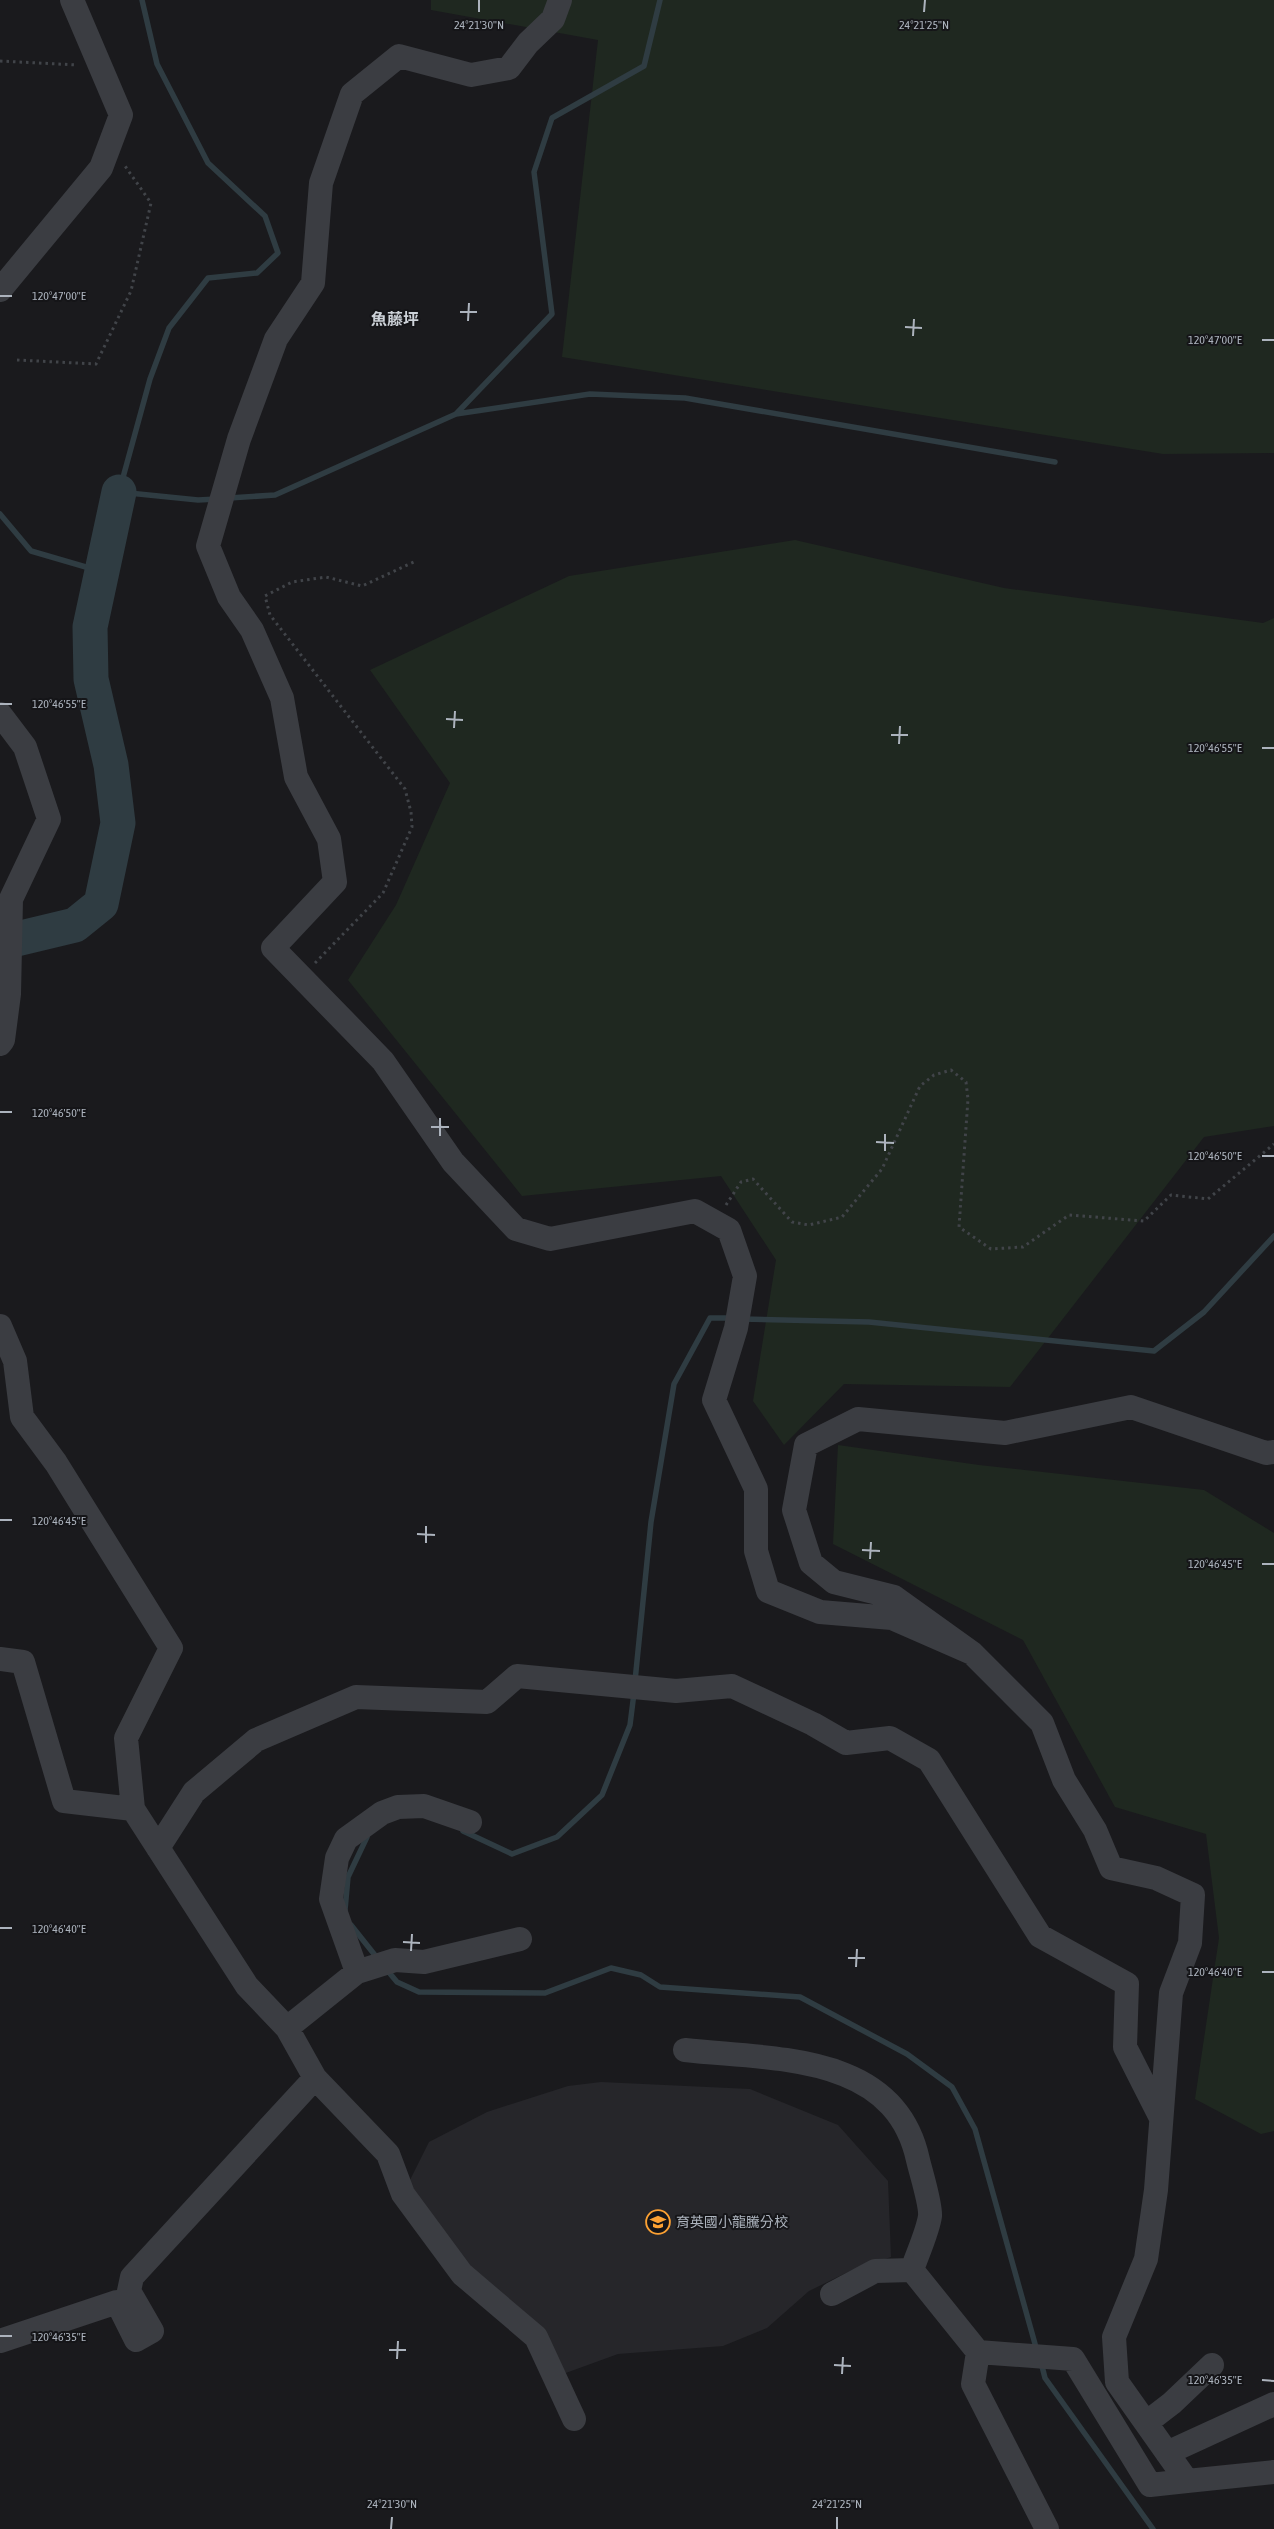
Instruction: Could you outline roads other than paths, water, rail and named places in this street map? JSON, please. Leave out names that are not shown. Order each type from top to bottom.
[{"type":"street","points":[[0,290],[101,168],[121,115],[72,0]]},
{"type":"street","points":[[560,0],[553,18],[528,43],[509,68],[471,75],[399,56],[352,94],[321,183],[314,283],[276,339],[239,439],[208,546],[229,598],[252,630],[282,698],[296,777],[329,839],[335,882],[273,948],[382,1061],[453,1162],[516,1229],[550,1239],[695,1211],[730,1230],[744,1276],[736,1328],[714,1400],[756,1489],[756,1551],[768,1591],[820,1612],[892,1618],[972,1653]]},
{"type":"street","points":[[0,714],[25,747],[49,819],[11,899],[9,994],[3,1040],[0,1044]]},
{"type":"street","points":[[0,1326],[15,1361],[22,1417],[56,1463],[170,1648],[126,1738],[133,1809],[247,1986],[286,2028],[315,2078],[388,2154],[403,2194],[462,2274],[536,2337],[574,2419]]},
{"type":"street","points":[[1187,2481],[1117,2382],[1114,2337],[1146,2258],[1156,2190],[1160,2116],[1166,2069],[1171,1994],[1190,1943],[1194,1895],[1156,1878],[1111,1868],[1095,1830],[1064,1780],[1042,1723],[972,1653],[894,1597],[834,1582],[812,1563],[794,1510],[806,1445],[858,1419],[1005,1433],[1131,1407],[1266,1453],[1274,1452]]},
{"type":"street","points":[[0,1659],[23,1662],[64,1801],[133,1809]]},
{"type":"street","points":[[158,1848],[194,1792],[256,1740],[356,1697],[488,1702],[517,1676],[676,1691],[732,1686],[813,1724],[846,1743],[890,1738],[929,1760],[1040,1936],[1128,1984],[1125,2047],[1160,2116]]},
{"type":"street","points":[[358,1972],[331,1900],[337,1858],[346,1840],[382,1813],[398,1807],[424,1806],[470,1822]]},
{"type":"street","points":[[286,2028],[358,1972],[395,1960],[424,1962],[520,1939]]},
{"type":"street","points":[[685,2050],[820,2065],[869,2085],[899,2112],[914,2142],[930,2215],[912,2270]]},
{"type":"street","points":[[0,2341],[117,2302],[136,2340],[152,2331],[129,2291],[132,2277],[315,2078]]},
{"type":"street","points":[[832,2294],[875,2271],[912,2270]]},
{"type":"street","points":[[912,2270],[978,2352],[1073,2359],[1150,2485],[1274,2472]]},
{"type":"street","points":[[978,2352],[973,2384],[1047,2529]]},
{"type":"street","points":[[1146,2423],[1172,2403],[1212,2365]]},
{"type":"street","points":[[1167,2453],[1274,2404]]},
{"type":"waterway","points":[[142,0],[157,64],[208,163],[265,216],[278,253],[257,273],[208,278],[169,328],[150,379],[119,492],[198,500],[217,499]]},
{"type":"waterway","points":[[456,414],[552,314],[534,172],[552,118],[644,66],[660,0]]},
{"type":"waterway","points":[[229,498],[275,495],[456,414],[590,394],[685,398],[1055,462]]},
{"type":"waterway","points":[[0,943],[75,925],[101,904],[118,823],[111,765],[91,679],[90,627],[119,492]]},
{"type":"waterway","points":[[0,514],[31,551],[103,572]]},
{"type":"waterway","points":[[742,1319],[869,1322],[1154,1351],[1204,1312],[1274,1236]]},
{"type":"waterway","points":[[635,1681],[651,1522],[674,1384],[710,1318],[733,1318]]},
{"type":"waterway","points":[[463,1831],[512,1854],[557,1837],[602,1795],[630,1725],[634,1693]]},
{"type":"waterway","points":[[345,1910],[348,1877],[367,1837]]},
{"type":"waterway","points":[[351,1925],[378,1959]]},
{"type":"waterway","points":[[387,1970],[397,1982],[419,1992],[545,1993],[611,1968],[641,1975],[660,1987],[800,1997],[907,2054],[952,2087],[975,2129],[1037,2351]]},
{"type":"waterway","points":[[1041,2362],[1045,2378],[1153,2529]]},
{"type":"place","name":"育英國小龍騰分校","points":[[658,2222]]},
{"type":"district","name":"魚藤坪","points":[[395,319]]}]
